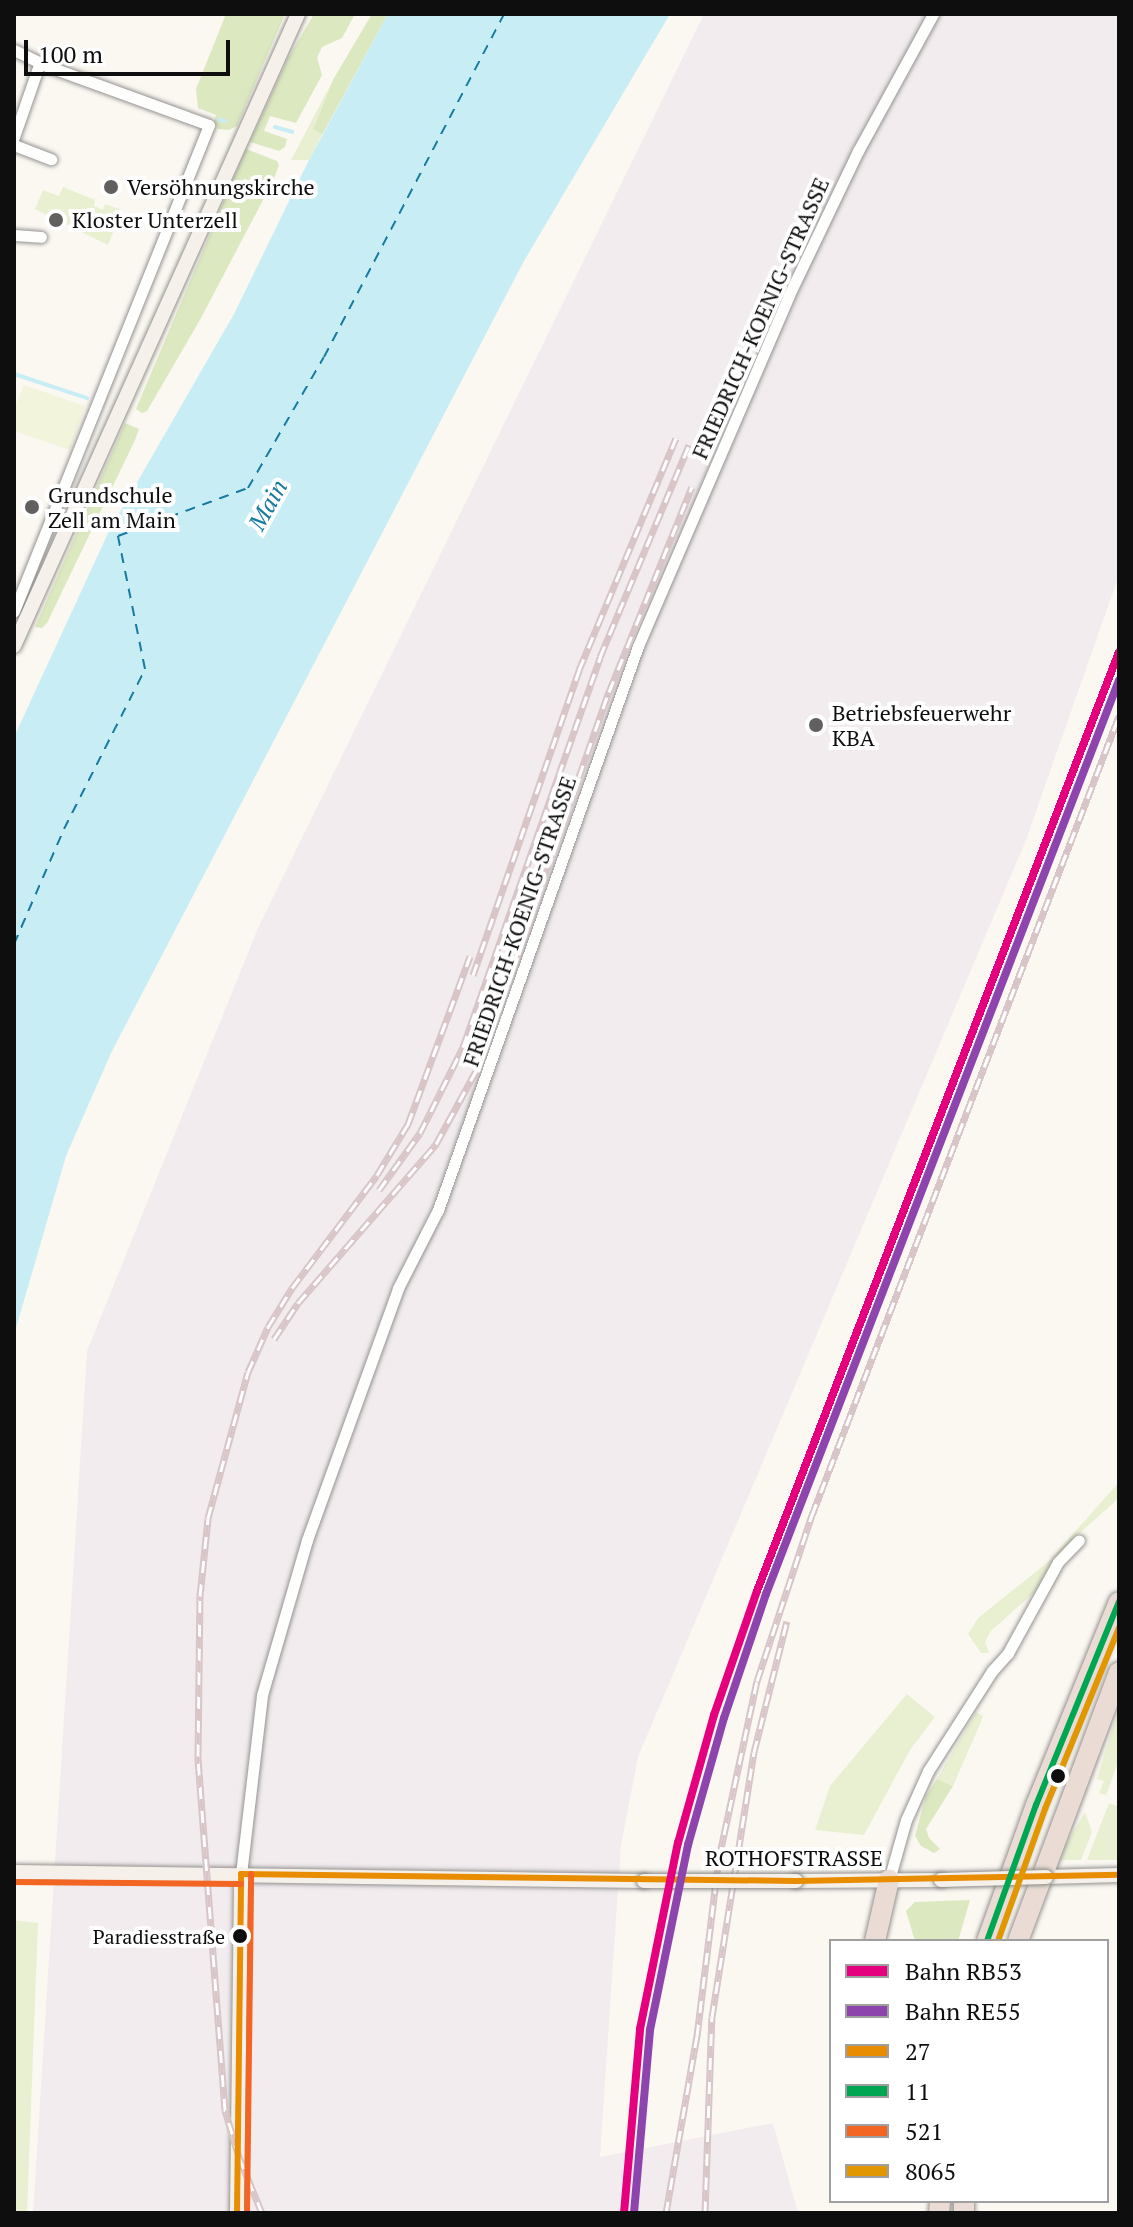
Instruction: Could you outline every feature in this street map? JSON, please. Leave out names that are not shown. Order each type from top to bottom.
[{"type":"highway","points":[[988,1939],[1031,1818],[1119,1602]]},
{"type":"highway","points":[[1019,1939],[1117,1681]]},
{"type":"highway","points":[[875,1939],[889,1880]]},
{"type":"main road","points":[[14,646],[298,14]]},
{"type":"main road","name":"ROTHOFSTRASSE","points":[[14,1872],[644,1881],[941,1880],[1113,1875]]},
{"type":"main road","points":[[237,2213],[241,1874]]},
{"type":"street","name":"FRIEDRICH-KOENIG-STRASSE","points":[[241,1874],[262,1695],[307,1540],[398,1288],[438,1210],[638,646],[789,295],[858,151],[933,14]]},
{"type":"street","points":[[14,50],[209,125],[14,611]]},
{"type":"street","points":[[14,137],[40,62]]},
{"type":"street","points":[[14,145],[51,159]]},
{"type":"street","points":[[14,235],[41,237]]},
{"type":"street","points":[[889,1880],[906,1820],[928,1771],[992,1671],[1008,1653],[1058,1562],[1079,1540]]},
{"type":"shaded area","points":[[704,14],[1119,14],[1119,575],[1026,840],[638,1757],[621,1845],[600,2157],[773,2123],[798,2213],[33,2213],[87,1351],[258,928]]},
{"type":"green space","points":[[226,14],[285,14],[237,126],[229,130],[218,129],[214,122],[216,115],[198,108],[196,89]]},
{"type":"green space","points":[[314,14],[355,14],[342,38],[322,47],[317,58],[322,75],[296,123],[270,116],[264,131],[287,139],[285,147],[279,151],[250,142],[288,58]]},
{"type":"green space","points":[[372,14],[388,14],[322,135],[313,129],[334,78]]},
{"type":"green space","points":[[334,78],[313,129],[322,135],[309,160],[291,160]]},
{"type":"green space","points":[[246,149],[277,161],[279,165],[273,181],[201,318],[147,411],[142,413],[136,409]]},
{"type":"green space","points":[[63,187],[95,200],[94,206],[103,210],[105,204],[122,210],[108,245],[35,209],[43,190],[59,196]]},
{"type":"green space","points":[[24,385],[85,406],[70,450],[14,431],[14,408]]},
{"type":"green space","points":[[125,423],[139,429],[135,440],[47,623],[42,628],[35,627]]},
{"type":"green space","points":[[1119,1482],[1119,1498],[1072,1540],[1039,1588],[990,1632],[985,1642],[989,1653],[981,1653],[968,1634],[978,1618],[1048,1562]]},
{"type":"green space","points":[[907,1694],[935,1717],[910,1750],[864,1835],[815,1830],[830,1786]]},
{"type":"green space","points":[[1119,1707],[1119,1760],[1106,1795],[1099,1793],[1104,1781],[1097,1779]]},
{"type":"green space","points":[[976,1712],[983,1716],[953,1786],[937,1779]]},
{"type":"green space","points":[[937,1779],[953,1786],[926,1829],[929,1838],[940,1849],[934,1853],[921,1846],[915,1836],[926,1796]]},
{"type":"green space","points":[[1109,1803],[1119,1807],[1119,1860],[1087,1860]]},
{"type":"green space","points":[[1085,1812],[1092,1832],[1081,1860],[1061,1860],[1065,1846]]},
{"type":"green space","points":[[970,1900],[959,1939],[914,1938],[906,1911],[915,1902]]},
{"type":"green space","points":[[14,1920],[38,1923],[27,2213],[14,2213]]},
{"type":"water","name":"Main","points":[[388,14],[670,14],[524,261],[111,1053],[66,1156],[14,1335],[14,737],[109,531],[234,314],[309,160]]},
{"type":"waterway","points":[[219,120],[225,121]]},
{"type":"waterway","points":[[275,127],[292,132]]},
{"type":"waterway","points":[[14,374],[87,398]]},
{"type":"ferry route","points":[[14,944],[64,829],[145,669],[118,536],[248,488],[324,357],[504,14]]},
{"type":"railway","points":[[473,975],[579,670],[676,438]]},
{"type":"railway","points":[[379,1190],[420,1133],[463,1047],[600,657],[689,445]]},
{"type":"railway","points":[[274,1339],[298,1303],[436,1144],[476,1071],[609,692],[692,487]]},
{"type":"railway","points":[[666,2213],[697,2036],[719,1858],[757,1681],[812,1515],[1119,716]]},
{"type":"railway","points":[[262,2213],[239,2157],[225,2110],[198,1756],[200,1596],[208,1518],[248,1372],[268,1327],[292,1288],[377,1175],[408,1124],[470,956]]},
{"type":"railway","points":[[705,2213],[712,2017],[754,1752],[787,1621]]},
{"type":"rail line","name":"RB53","points":[[624,2213],[640,2029],[678,1843],[714,1715],[757,1591],[1119,652]]},
{"type":"rail line","name":"RE55","points":[[634,2213],[650,2030],[688,1845],[724,1718],[766,1594],[1119,680]]},
{"type":"transit line","name":"11","points":[[988,1939],[1036,1805],[1119,1602]]},
{"type":"transit line","name":"8065","points":[[999,1939],[1045,1809],[1119,1628]]},
{"type":"transit line","name":"27","points":[[241,1874],[796,1881],[1119,1875]]},
{"type":"transit line","name":"27","points":[[237,2213],[241,1874]]},
{"type":"transit line","name":"521","points":[[247,2213],[251,1874]]},
{"type":"transit line","name":"521","points":[[14,1882],[241,1884]]},
{"type":"place","name":"Versöhnungskirche","points":[[111,187]]},
{"type":"place","name":"Kloster Unterzell","points":[[56,220]]},
{"type":"place","name":"Grundschule Zell am Main","points":[[32,507]]},
{"type":"place","name":"Betriebsfeuerwehr KBA","points":[[816,725]]},
{"type":"place","name":"Paradiesstraße","points":[[240,1936]]}]
